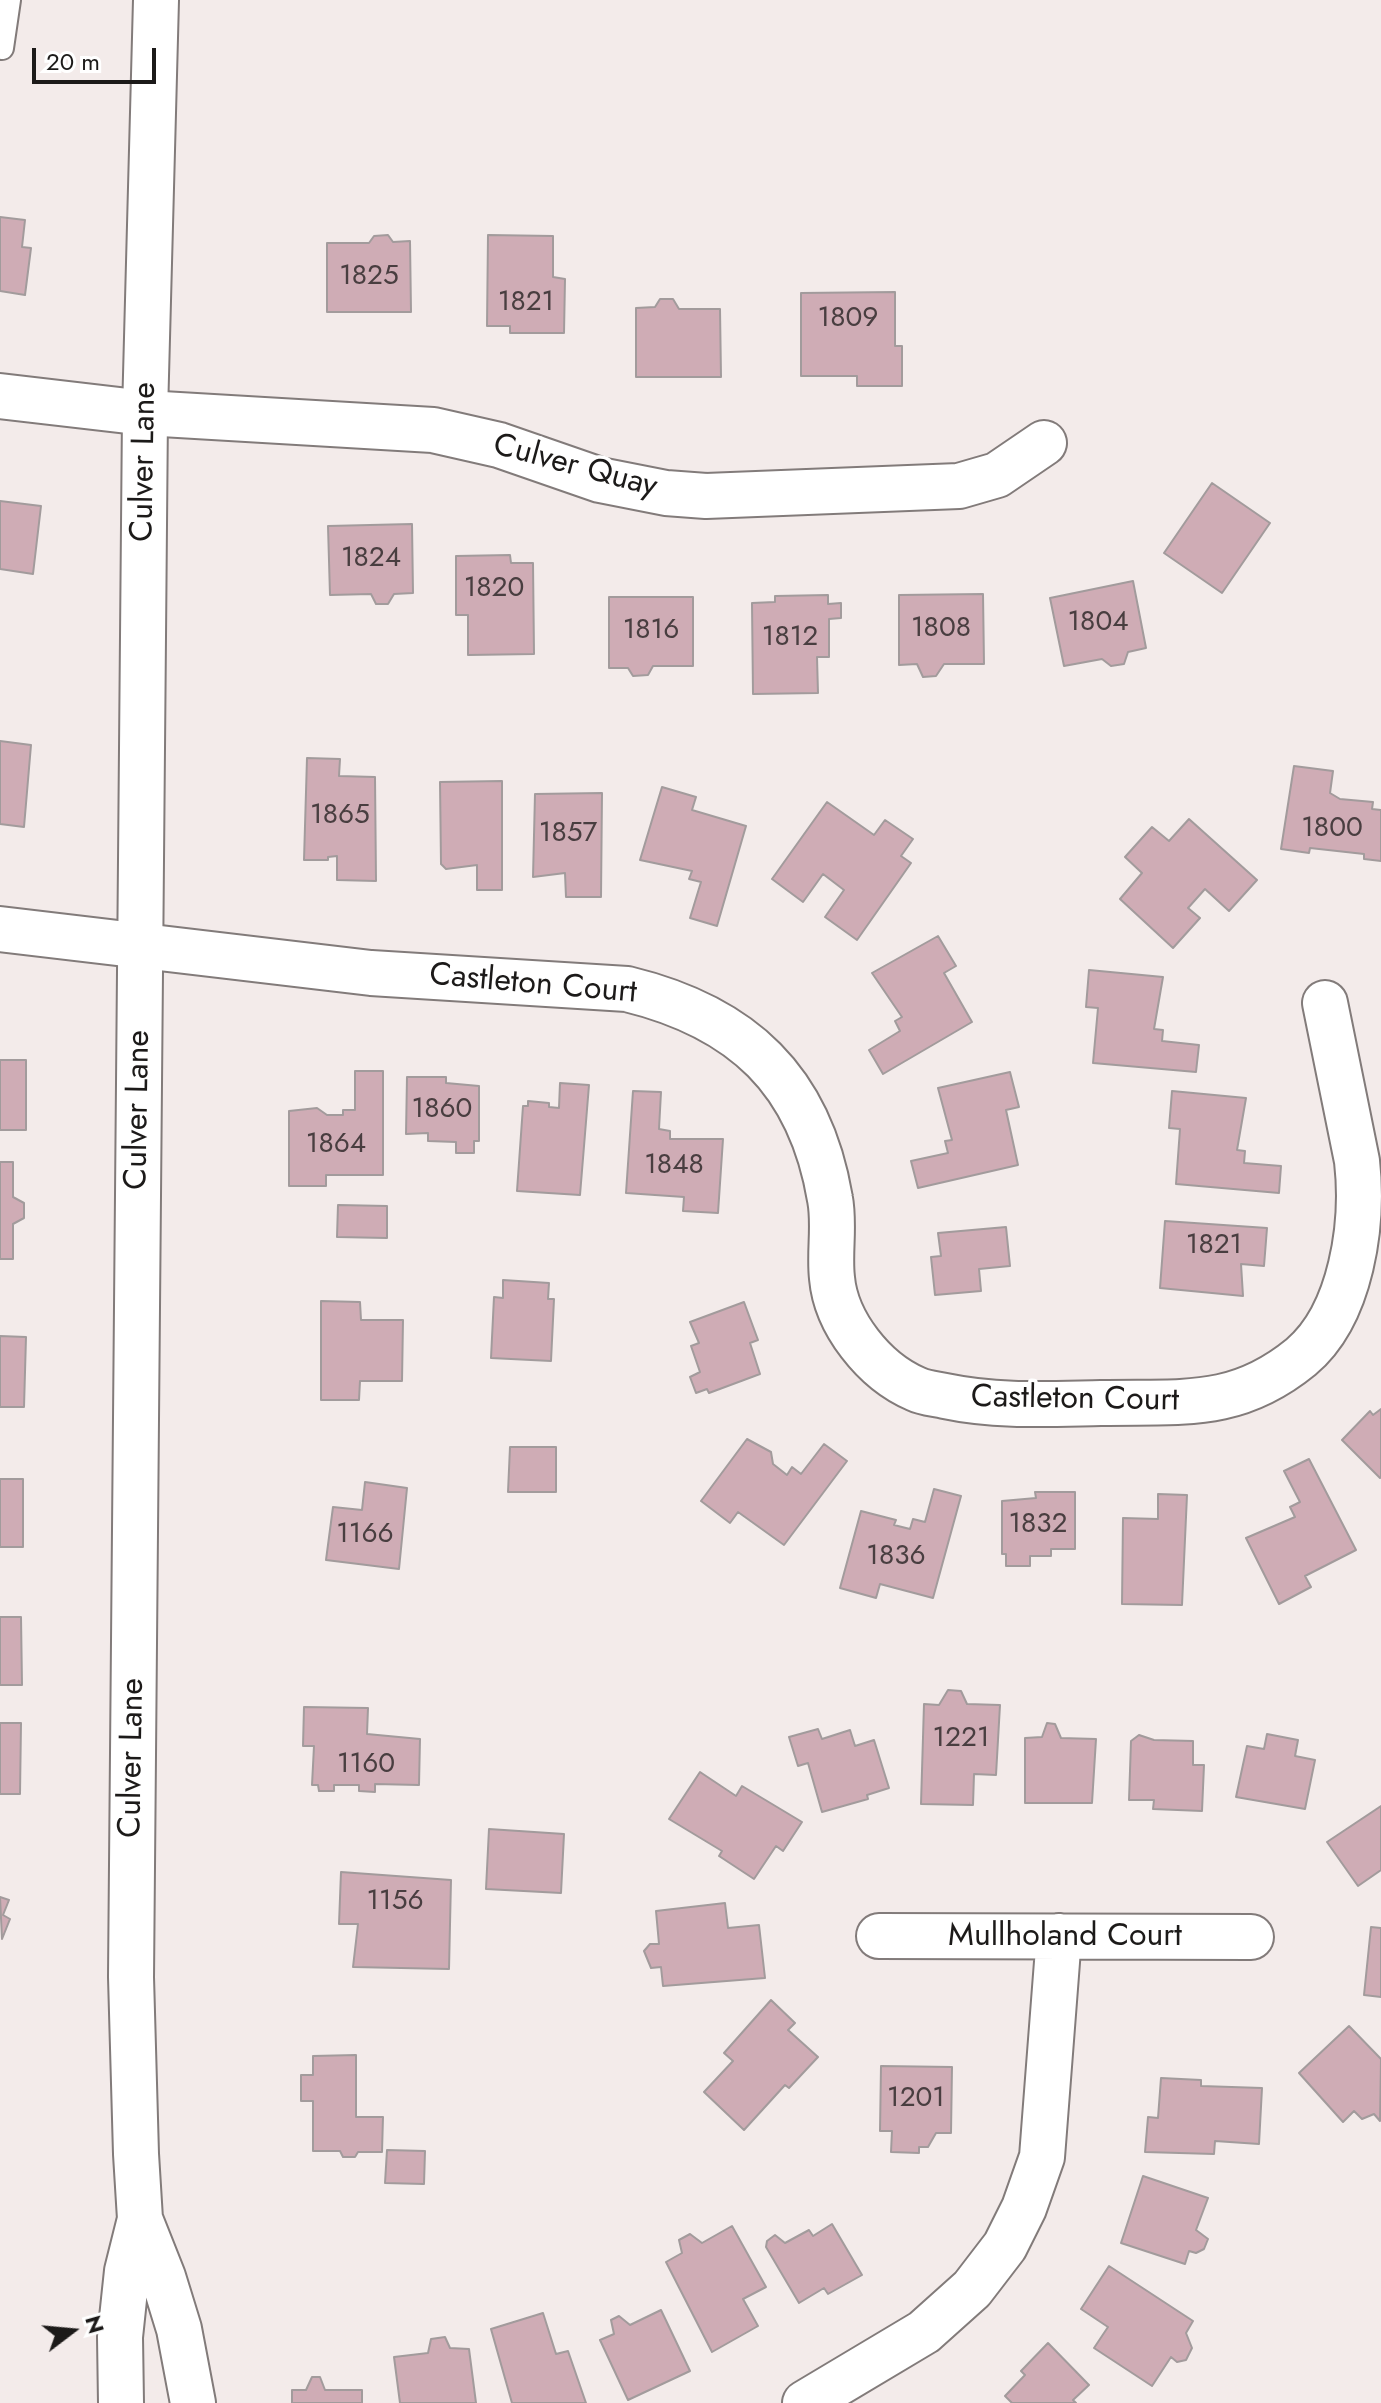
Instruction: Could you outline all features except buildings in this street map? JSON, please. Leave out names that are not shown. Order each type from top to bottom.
[{"type":"street","name":"Culver Lane","points":[[121,2403],[120,2337],[126,2284],[140,2219],[131,1977],[145,413],[156,0]]},
{"type":"street","name":"Culver Quay","points":[[0,396],[145,413],[433,430],[499,445],[600,480],[666,493],[706,496],[959,486],[997,475],[1044,443]]},
{"type":"street","name":"Castleton Court","points":[[0,929],[371,973],[627,989],[665,998],[701,1013],[742,1040],[777,1074],[805,1113],[820,1148],[831,1203],[832,1280],[843,1316],[863,1348],[890,1374],[917,1390],[1003,1405],[1210,1401],[1249,1390],[1278,1376],[1310,1349],[1330,1321],[1349,1273],[1357,1233],[1357,1161],[1325,1003]]},
{"type":"street","name":"Mullholand Court","points":[[879,1936],[1251,1937]]},
{"type":"street","points":[[805,2403],[924,2332],[972,2289],[1005,2246],[1024,2208],[1042,2157],[1059,1936]]},
{"type":"street","name":"Culver Lane","points":[[140,2219],[179,2329],[193,2403]]},
{"type":"lane","points":[[0,47],[9,0]]}]
